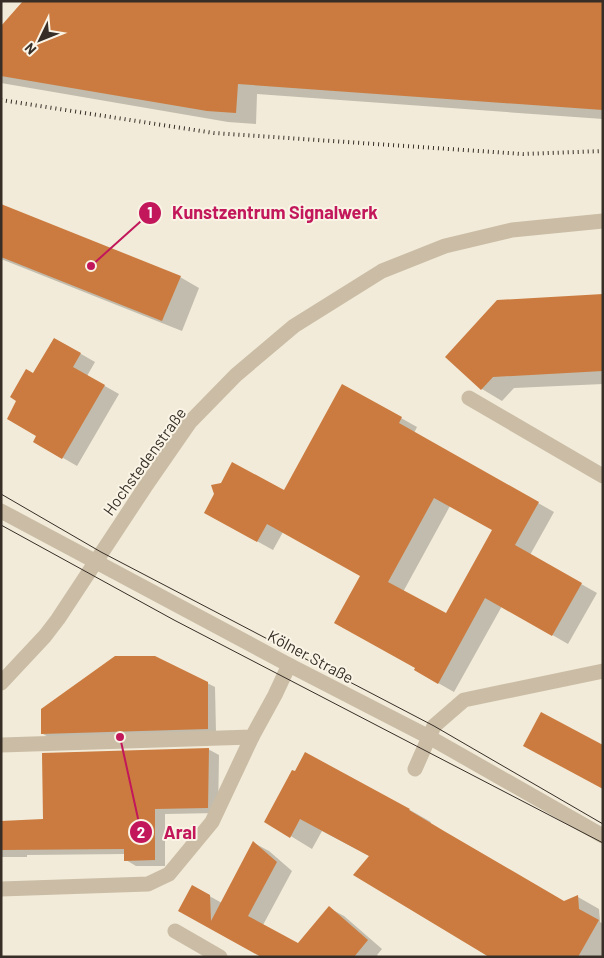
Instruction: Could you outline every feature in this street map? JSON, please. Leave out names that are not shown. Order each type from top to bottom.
[{"type":"street","name":"Hochstedenstraße","points":[[1,683],[46,636],[190,422],[236,375],[294,326],[382,271],[445,246],[512,230],[603,221]]},
{"type":"street","points":[[468,398],[603,476]]},
{"type":"street","name":"Kölner Straße","points":[[1,510],[289,665],[429,737],[603,836]]},
{"type":"street","points":[[1,889],[148,884],[169,874],[212,822],[289,665]]},
{"type":"street","points":[[416,769],[434,726],[464,700],[603,671]]},
{"type":"street","points":[[1,745],[252,738]]},
{"type":"street","points":[[175,931],[210,954]]},
{"type":"building","points":[[23,1],[603,1],[603,110],[238,84],[236,113],[207,111],[1,76],[1,26]]},
{"type":"building","points":[[1,204],[181,276],[162,321],[1,257]]},
{"type":"building","points":[[603,294],[603,371],[493,377],[481,390],[445,357],[497,300]]},
{"type":"building","points":[[54,338],[81,353],[73,367],[105,385],[62,459],[33,442],[36,436],[7,419],[16,401],[10,397],[26,369],[33,373]]},
{"type":"building","points":[[342,384],[402,417],[399,423],[539,502],[515,545],[582,583],[552,636],[485,598],[438,684],[414,670],[415,668],[334,623],[360,576],[267,524],[257,542],[204,513],[214,494],[211,485],[221,483],[232,462],[284,490]],"holes":[[[434,498],[492,530],[446,613],[388,582]]]},
{"type":"building","points":[[115,656],[155,656],[208,682],[208,729],[41,734],[41,709]]},
{"type":"building","points":[[541,712],[603,745],[603,789],[523,746]]},
{"type":"building","points":[[209,748],[208,808],[155,809],[155,860],[124,861],[124,849],[1,850],[1,821],[43,819],[42,753]]},
{"type":"building","points":[[305,752],[410,809],[564,901],[578,895],[579,909],[599,920],[578,957],[489,957],[353,875],[369,856],[300,819],[290,838],[264,822],[292,770],[295,771]]},
{"type":"building","points":[[253,841],[277,862],[248,916],[298,943],[329,906],[368,940],[354,957],[261,957],[178,911],[192,885],[210,895],[211,921]]},
{"type":"tram line","points":[[1,494],[101,552],[434,726],[603,824]]},
{"type":"tram line","points":[[1,525],[174,620],[603,843]]},
{"type":"railway","points":[[1,100],[214,133],[523,154],[603,151]]},
{"type":"place","name":"Kunstzentrum Signalwerk","points":[[91,266]]},
{"type":"place","name":"Aral","points":[[120,737]]}]
